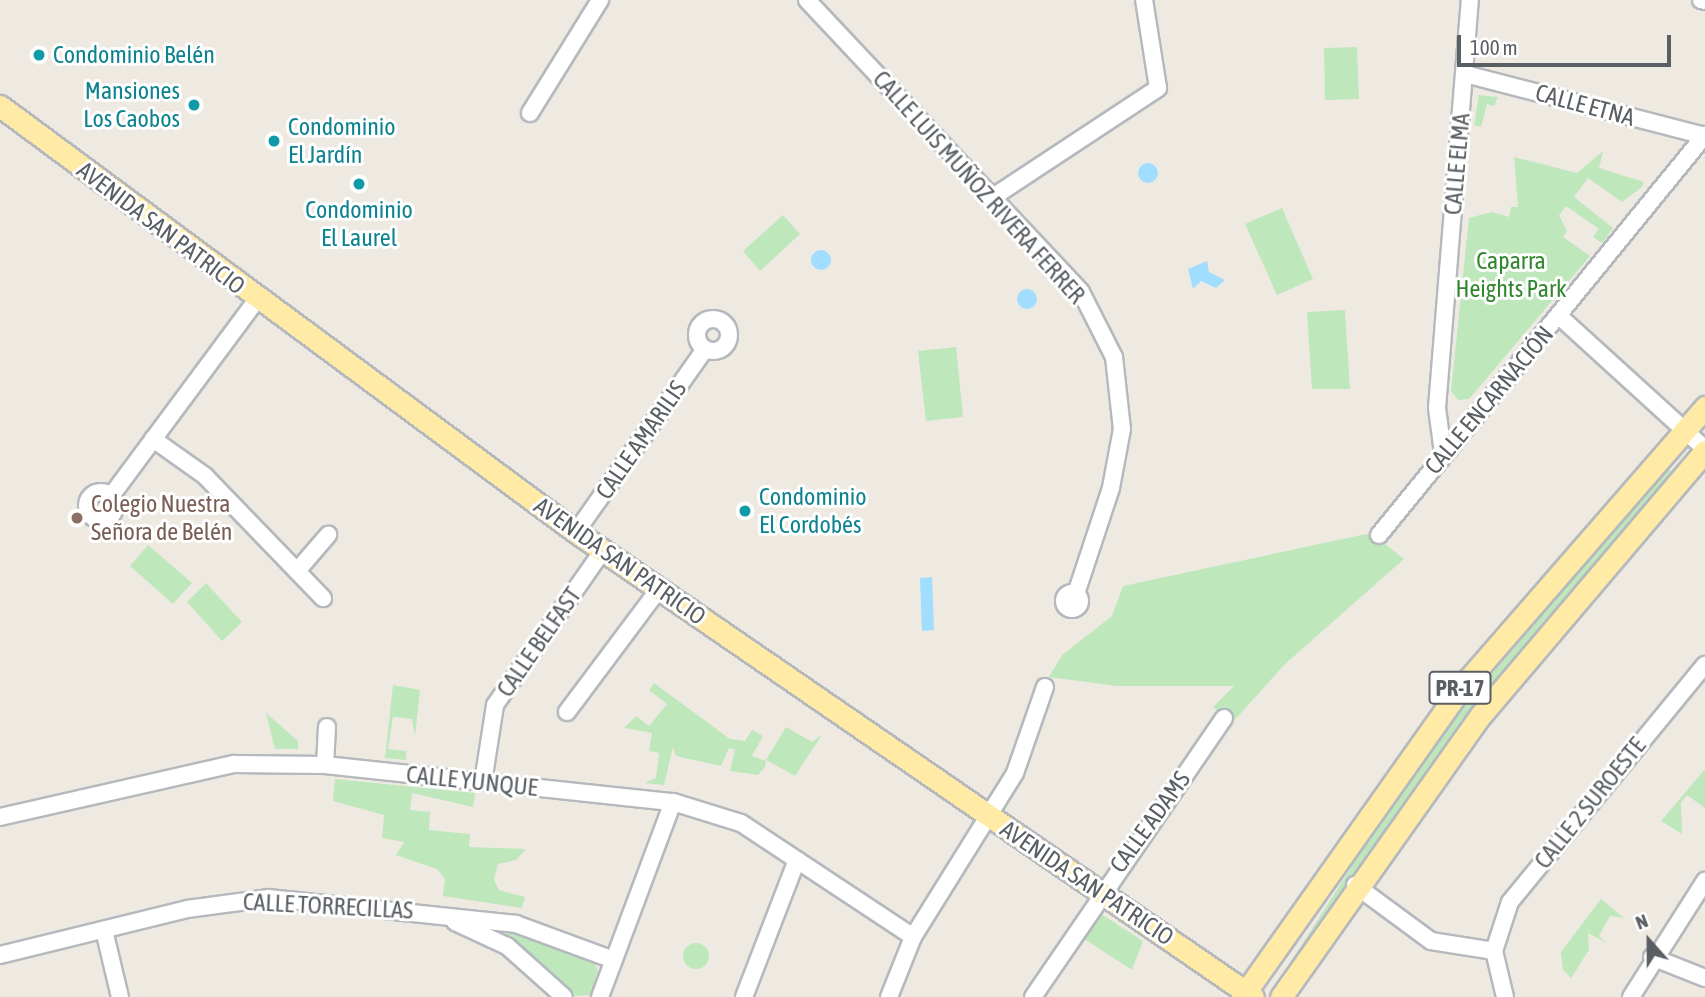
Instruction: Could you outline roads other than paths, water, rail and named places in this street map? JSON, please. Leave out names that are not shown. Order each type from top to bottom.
[{"type":"main road","name":"AVENIDA SAN PATRICIO","points":[[0,107],[256,301],[576,532],[1100,891],[1247,995]]},
{"type":"main road","name":"PR-17","points":[[1247,995],[1444,709],[1705,407]]},
{"type":"main road","name":"PR-17","points":[[1281,997],[1355,885],[1481,715],[1705,450]]},
{"type":"street","points":[[530,113],[600,0]]},
{"type":"street","name":"CALLE LUIS MUÑOZ RIVERA FERRER","points":[[807,0],[1081,292],[1119,379],[1122,429],[1111,488],[1076,594]]},
{"type":"street","points":[[993,197],[1149,95],[1160,81],[1144,0]]},
{"type":"street","name":"CALLE ELMA","points":[[1443,453],[1437,408],[1471,0]]},
{"type":"street","name":"CALLE ETNA","points":[[1465,74],[1705,136]]},
{"type":"street","name":"CALLE ENCARNACIÓN","points":[[1379,535],[1443,453],[1559,316],[1705,136]]},
{"type":"street","points":[[111,496],[256,301]]},
{"type":"street","points":[[1559,316],[1705,450]]},
{"type":"street","name":"CALLE AMARILIS","points":[[576,532],[705,349]]},
{"type":"street","points":[[153,439],[205,476],[323,598]]},
{"type":"street","points":[[297,571],[328,535]]},
{"type":"street","name":"CALLE BELFAST","points":[[483,782],[495,705],[603,550]]},
{"type":"street","points":[[567,712],[659,589]]},
{"type":"street","name":"CALLE 2 SUROESTE","points":[[1494,951],[1510,902],[1705,665]]},
{"type":"street","points":[[889,997],[913,937],[1015,773],[1045,687]]},
{"type":"street","name":"CALLE ADAMS","points":[[1033,997],[1100,891],[1224,718]]},
{"type":"street","points":[[325,765],[327,727]]},
{"type":"street","name":"CALLE YUNQUE","points":[[0,817],[234,764],[325,765],[673,802],[741,823],[913,937]]},
{"type":"street","points":[[600,997],[673,802]]},
{"type":"street","points":[[744,997],[797,860]]},
{"type":"street","points":[[1631,997],[1653,957],[1705,881]]},
{"type":"street","points":[[1355,885],[1431,941],[1494,951],[1505,997]]},
{"type":"street","name":"CALLE TORRECILLAS","points":[[0,955],[104,930],[269,898],[424,911],[516,923],[614,960]]},
{"type":"street","points":[[424,911],[491,936],[564,997]]},
{"type":"street","points":[[104,930],[120,997]]},
{"type":"street","points":[[1653,957],[1705,978]]},
{"type":"water","points":[[1148,163],[1155,166],[1158,173],[1155,180],[1148,183],[1141,180],[1138,173],[1141,166]]},
{"type":"water","points":[[817,250],[825,250],[831,260],[825,270],[817,270],[811,264],[811,256]]},
{"type":"water","points":[[1207,261],[1209,272],[1225,280],[1216,288],[1201,281],[1193,289],[1188,269]]},
{"type":"water","points":[[1027,289],[1034,292],[1037,299],[1034,306],[1027,309],[1020,306],[1017,299],[1020,292]]},
{"type":"water","points":[[932,577],[934,630],[922,631],[920,578]]},
{"type":"place","name":"Condominio Belén","points":[[39,55]]},
{"type":"place","name":"Mansiones Los Caobos","points":[[194,105]]},
{"type":"place","name":"Condominio El Jardín","points":[[274,141]]},
{"type":"place","name":"Condominio El Laurel","points":[[359,184]]},
{"type":"place","name":"Condominio El Cordobés","points":[[745,511]]},
{"type":"place","name":"Colegio Nuestra Señora de Belén","points":[[77,518]]},
{"type":"park label","name":"Caparra Heights Park","points":[[1511,275]]}]
